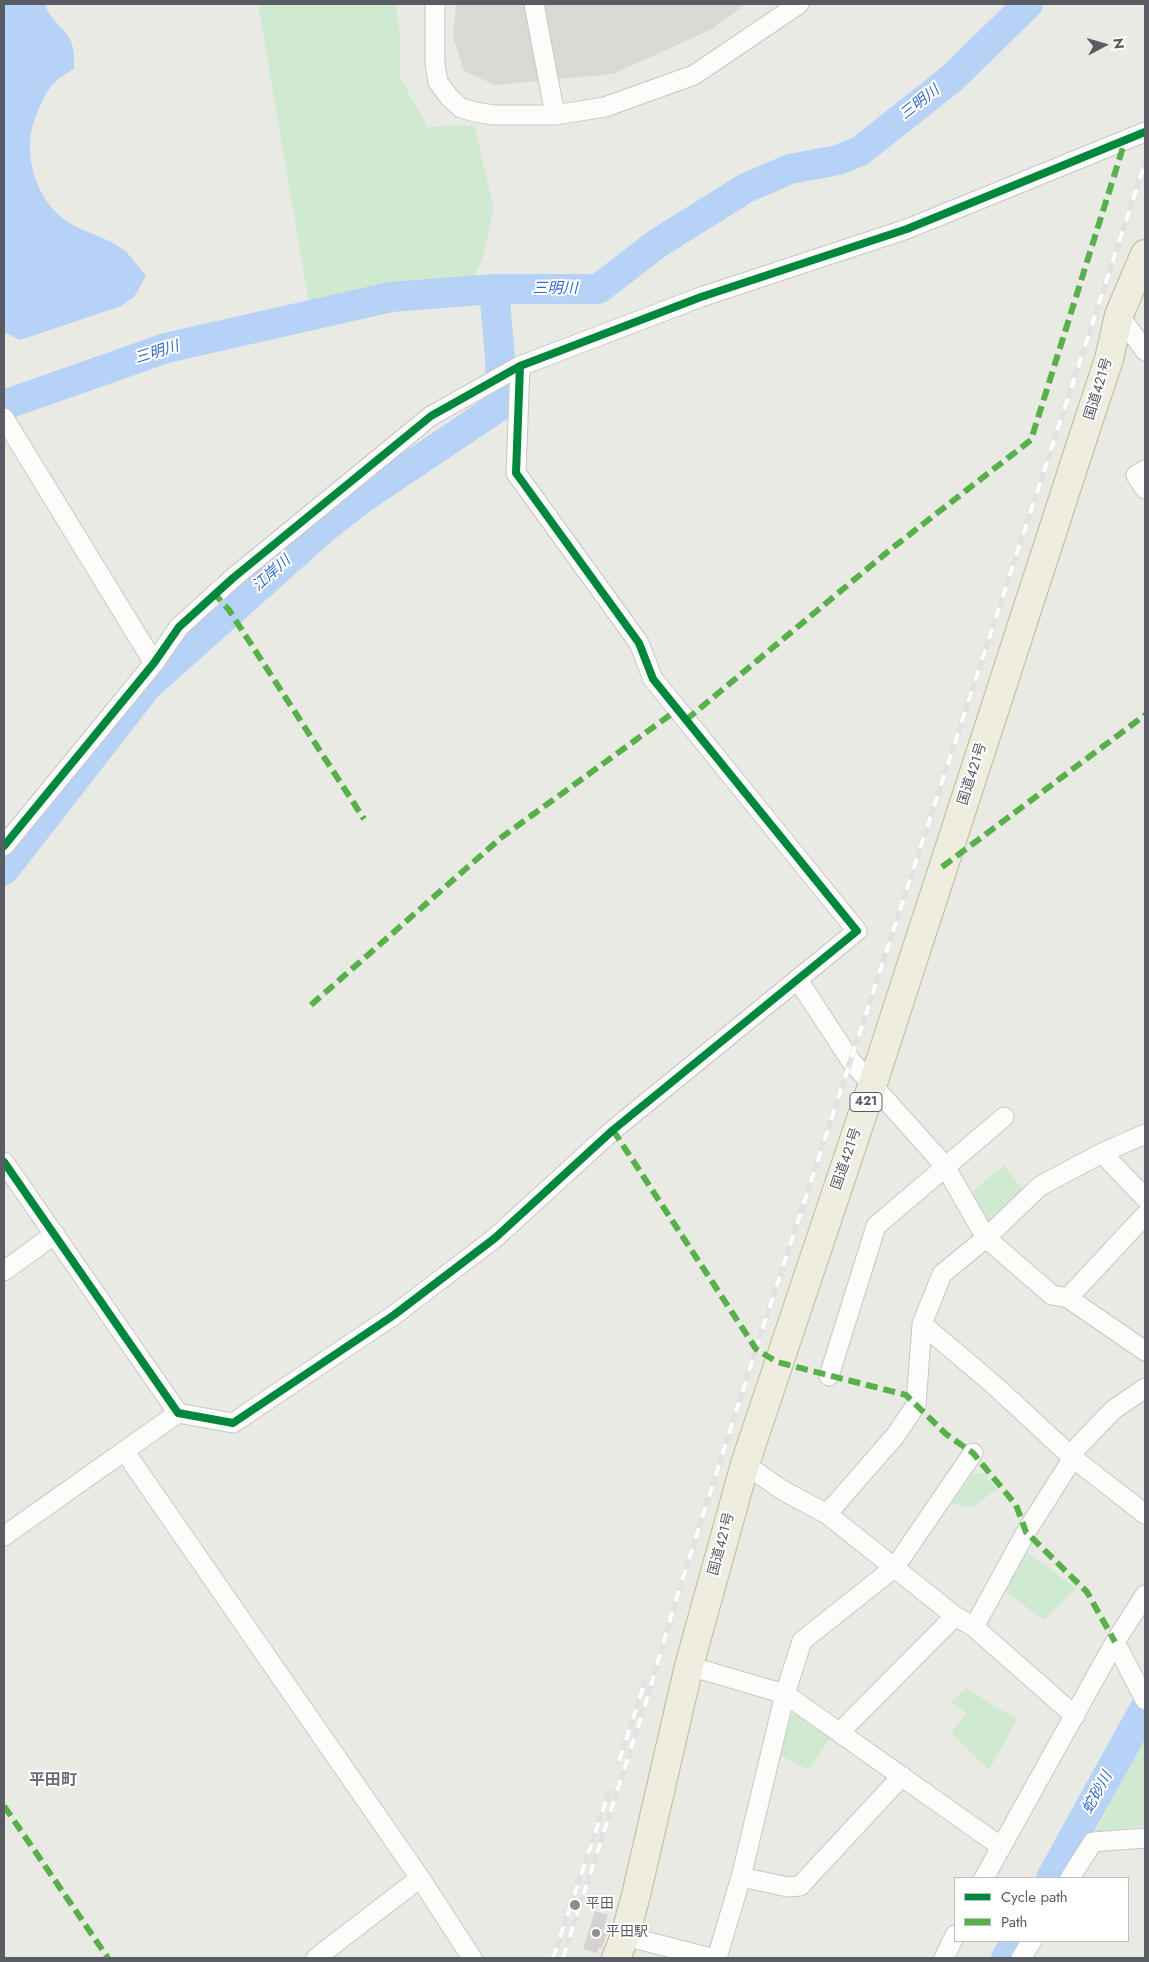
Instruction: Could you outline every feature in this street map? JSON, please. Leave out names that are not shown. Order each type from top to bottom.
[{"type":"highway","name":"国道421号","points":[[620,1947],[689,1666],[745,1464],[872,1086],[1109,359],[1119,314],[1145,254]]},
{"type":"street","points":[[435,4],[435,64],[438,82],[449,97],[461,108],[494,115],[555,115],[605,107],[694,75],[799,4]]},
{"type":"street","points":[[534,4],[555,115]]},
{"type":"street","points":[[4,846],[154,663],[180,627],[233,578],[431,416],[520,366],[701,297],[907,229],[1145,132]]},
{"type":"street","points":[[1119,314],[1145,351]]},
{"type":"street","points":[[4,1162],[178,1413],[233,1423],[394,1315],[495,1238],[613,1130],[857,931],[653,679],[639,643],[516,473],[520,366]]},
{"type":"street","points":[[4,418],[154,663]]},
{"type":"street","points":[[1145,470],[1136,475],[1145,489]]},
{"type":"street","points":[[798,980],[851,1061],[946,1166],[986,1238],[1052,1295],[1068,1298],[1145,1351]]},
{"type":"street","points":[[829,1376],[876,1226],[1004,1117]]},
{"type":"street","points":[[827,1514],[895,1436],[916,1405],[922,1324],[942,1274],[986,1238],[1040,1186],[1102,1153],[1145,1134]]},
{"type":"street","points":[[1102,1153],[1145,1198]]},
{"type":"street","points":[[1068,1298],[1145,1215]]},
{"type":"street","points":[[4,1271],[55,1234]]},
{"type":"street","points":[[922,1324],[993,1384],[1071,1456],[1145,1514]]},
{"type":"street","points":[[974,1627],[1026,1532],[1071,1456],[1113,1410],[1145,1388]]},
{"type":"street","points":[[4,1536],[178,1413]]},
{"type":"street","points":[[124,1452],[420,1878],[472,1958]]},
{"type":"street","points":[[718,1958],[741,1877],[785,1694],[802,1641],[895,1567],[973,1453]]},
{"type":"street","points":[[745,1464],[782,1490],[827,1514],[955,1616],[974,1627],[1074,1716]]},
{"type":"street","points":[[984,1877],[1115,1642],[1145,1595]]},
{"type":"street","points":[[840,1732],[955,1616]]},
{"type":"street","points":[[1115,1642],[1145,1700]]},
{"type":"street","points":[[689,1666],[785,1694],[1000,1846]]},
{"type":"street","points":[[741,1877],[788,1887],[800,1886],[902,1776]]},
{"type":"street","points":[[1071,1877],[1093,1842],[1145,1838]]},
{"type":"street","points":[[316,1958],[420,1878]]},
{"type":"street","points":[[944,1958],[954,1937]]},
{"type":"street","points":[[1021,1958],[1031,1942]]},
{"type":"street","points":[[620,1947],[711,1958]]},
{"type":"shaded area","points":[[456,4],[746,4],[712,29],[613,74],[495,85],[464,71],[453,37]]},
{"type":"green space","points":[[258,4],[396,4],[400,38],[400,78],[428,127],[474,125],[494,208],[482,260],[469,285],[388,291],[310,309]]},
{"type":"green space","points":[[1004,1165],[1024,1191],[993,1222],[980,1219],[967,1196]]},
{"type":"green space","points":[[984,1473],[997,1489],[973,1507],[952,1504],[972,1474]]},
{"type":"green space","points":[[1023,1550],[1076,1588],[1044,1620],[1001,1588]]},
{"type":"green space","points":[[966,1688],[1017,1720],[989,1770],[951,1733],[966,1713],[951,1702]]},
{"type":"green space","points":[[797,1713],[831,1737],[809,1770],[777,1754],[786,1717]]},
{"type":"green space","points":[[1145,1731],[1145,1825],[1095,1833]]},
{"type":"water","points":[[4,4],[45,4],[52,17],[70,39],[73,47],[74,69],[59,78],[49,89],[35,118],[31,132],[31,163],[41,193],[60,216],[73,225],[112,242],[124,250],[146,276],[134,297],[121,306],[20,340],[4,332]]},
{"type":"building","name":"平田駅","points":[[595,1911],[608,1915],[603,1932],[607,1933],[602,1948],[599,1947],[597,1953],[583,1949]]},
{"type":"waterway","name":"三明川","points":[[4,405],[166,348],[391,297],[494,289],[598,289],[658,243],[746,188],[790,169],[838,160],[860,151],[951,79],[1028,4]]},
{"type":"waterway","name":"江岸川","points":[[4,870],[147,686],[323,529],[364,497],[501,405],[500,357],[494,289]]},
{"type":"waterway","name":"蛇砂川","points":[[1052,1877],[1145,1708]]},
{"type":"waterway","name":"蛇砂川","points":[[1006,1958],[1015,1942]]},
{"type":"railway","points":[[563,1958],[647,1699],[675,1603],[756,1349],[1145,163]]},
{"type":"railway","points":[[619,1761],[645,1682]]},
{"type":"railway","points":[[553,1958],[609,1792]]},
{"type":"marked path","points":[[686,720],[891,549],[1031,440],[1125,141]]},
{"type":"marked path","points":[[213,592],[229,610],[364,819]]},
{"type":"marked path","points":[[311,1005],[502,837],[677,710]]},
{"type":"marked path","points":[[942,867],[1145,715]]},
{"type":"marked path","points":[[613,1130],[756,1349],[777,1362],[906,1395],[946,1434],[973,1453],[1016,1505],[1026,1532],[1087,1592],[1115,1642]]},
{"type":"marked path","points":[[4,1806],[108,1958]]},
{"type":"cycle path","points":[[4,846],[154,663],[179,627],[233,578],[431,416],[520,366],[701,297],[907,229],[1145,132]]},
{"type":"cycle path","points":[[4,1162],[178,1413],[233,1423],[394,1315],[495,1238],[613,1130],[857,931],[653,679],[639,643],[516,473],[520,366]]},
{"type":"place","name":"平田","points":[[575,1905]]},
{"type":"place","name":"平田駅","points":[[596,1933]]},
{"type":"district","name":"平田町","points":[[53,1781]]}]
